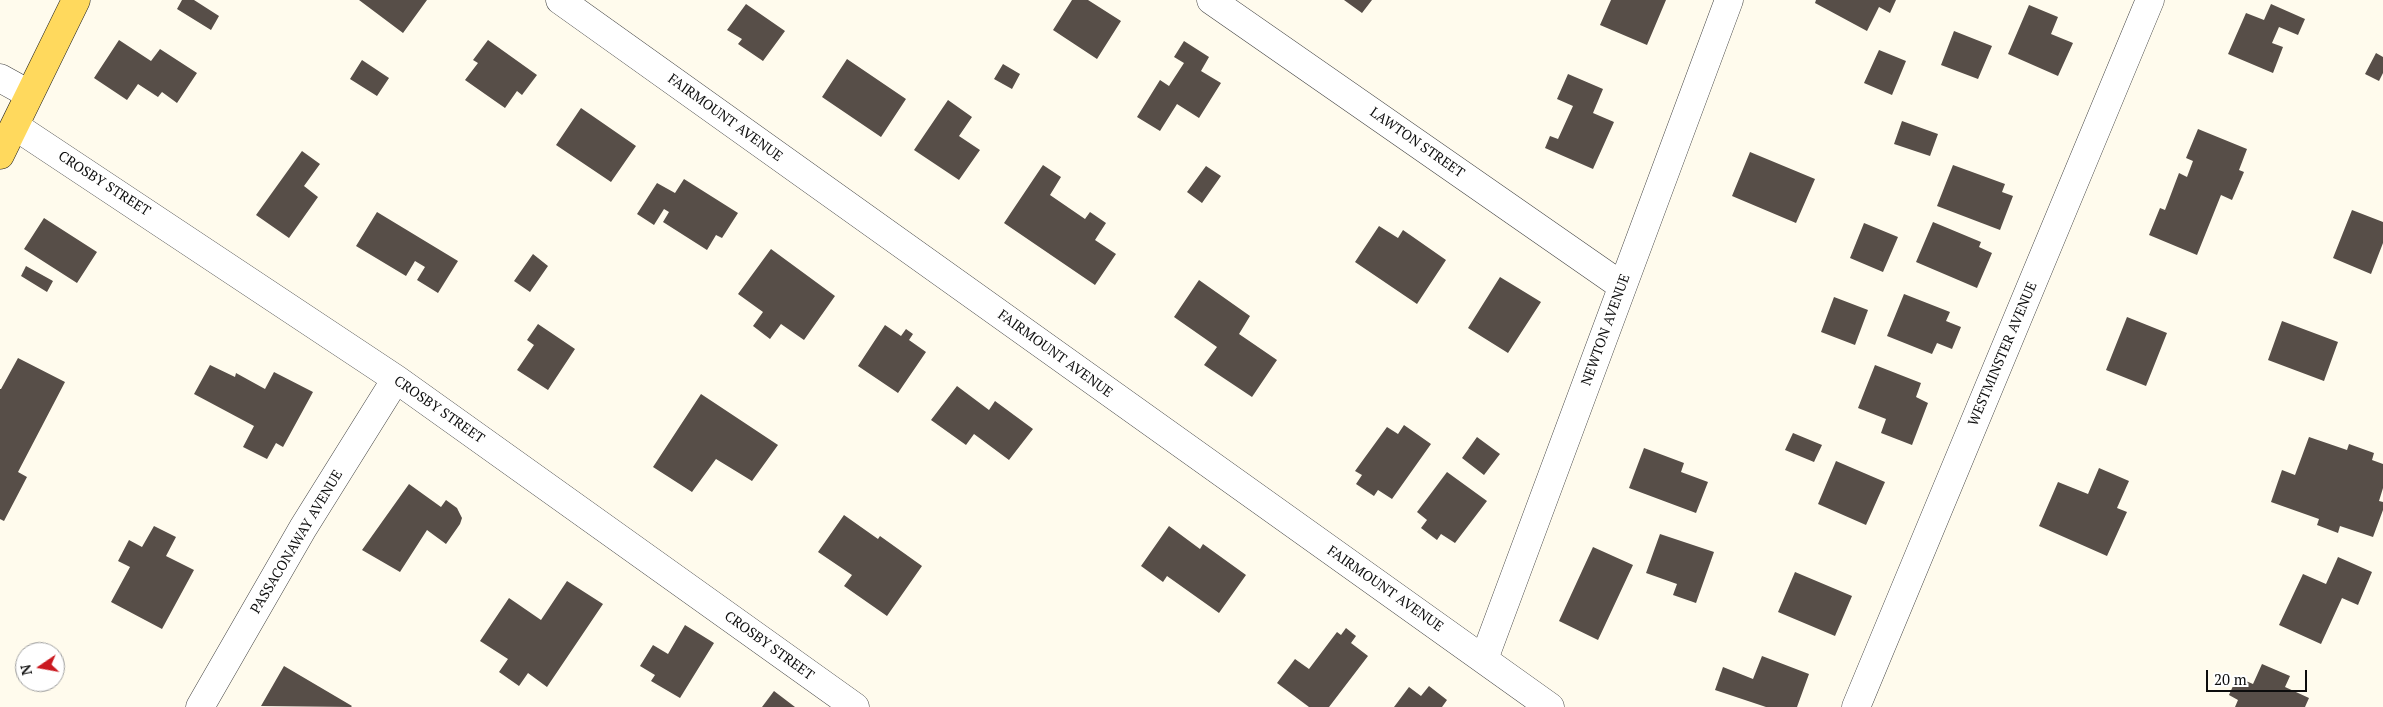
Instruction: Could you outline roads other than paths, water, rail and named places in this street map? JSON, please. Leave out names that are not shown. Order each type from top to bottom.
[{"type":"main road","points":[[0,155],[76,0]]},
{"type":"street","name":"FAIRMOUNT AVENUE","points":[[560,0],[1550,707]]},
{"type":"street","name":"LAWTON STREET","points":[[1211,0],[1622,286]]},
{"type":"street","name":"NEWTON AVENUE","points":[[1484,660],[1729,0]]},
{"type":"street","name":"WESTMINSTER AVENUE","points":[[1856,707],[2150,0]]},
{"type":"street","points":[[0,78],[29,94]]},
{"type":"street","name":"CROSBY STREET","points":[[15,126],[396,379],[855,707]]},
{"type":"street","name":"PASSACONAWAY AVENUE","points":[[200,707],[303,528],[396,379]]}]
